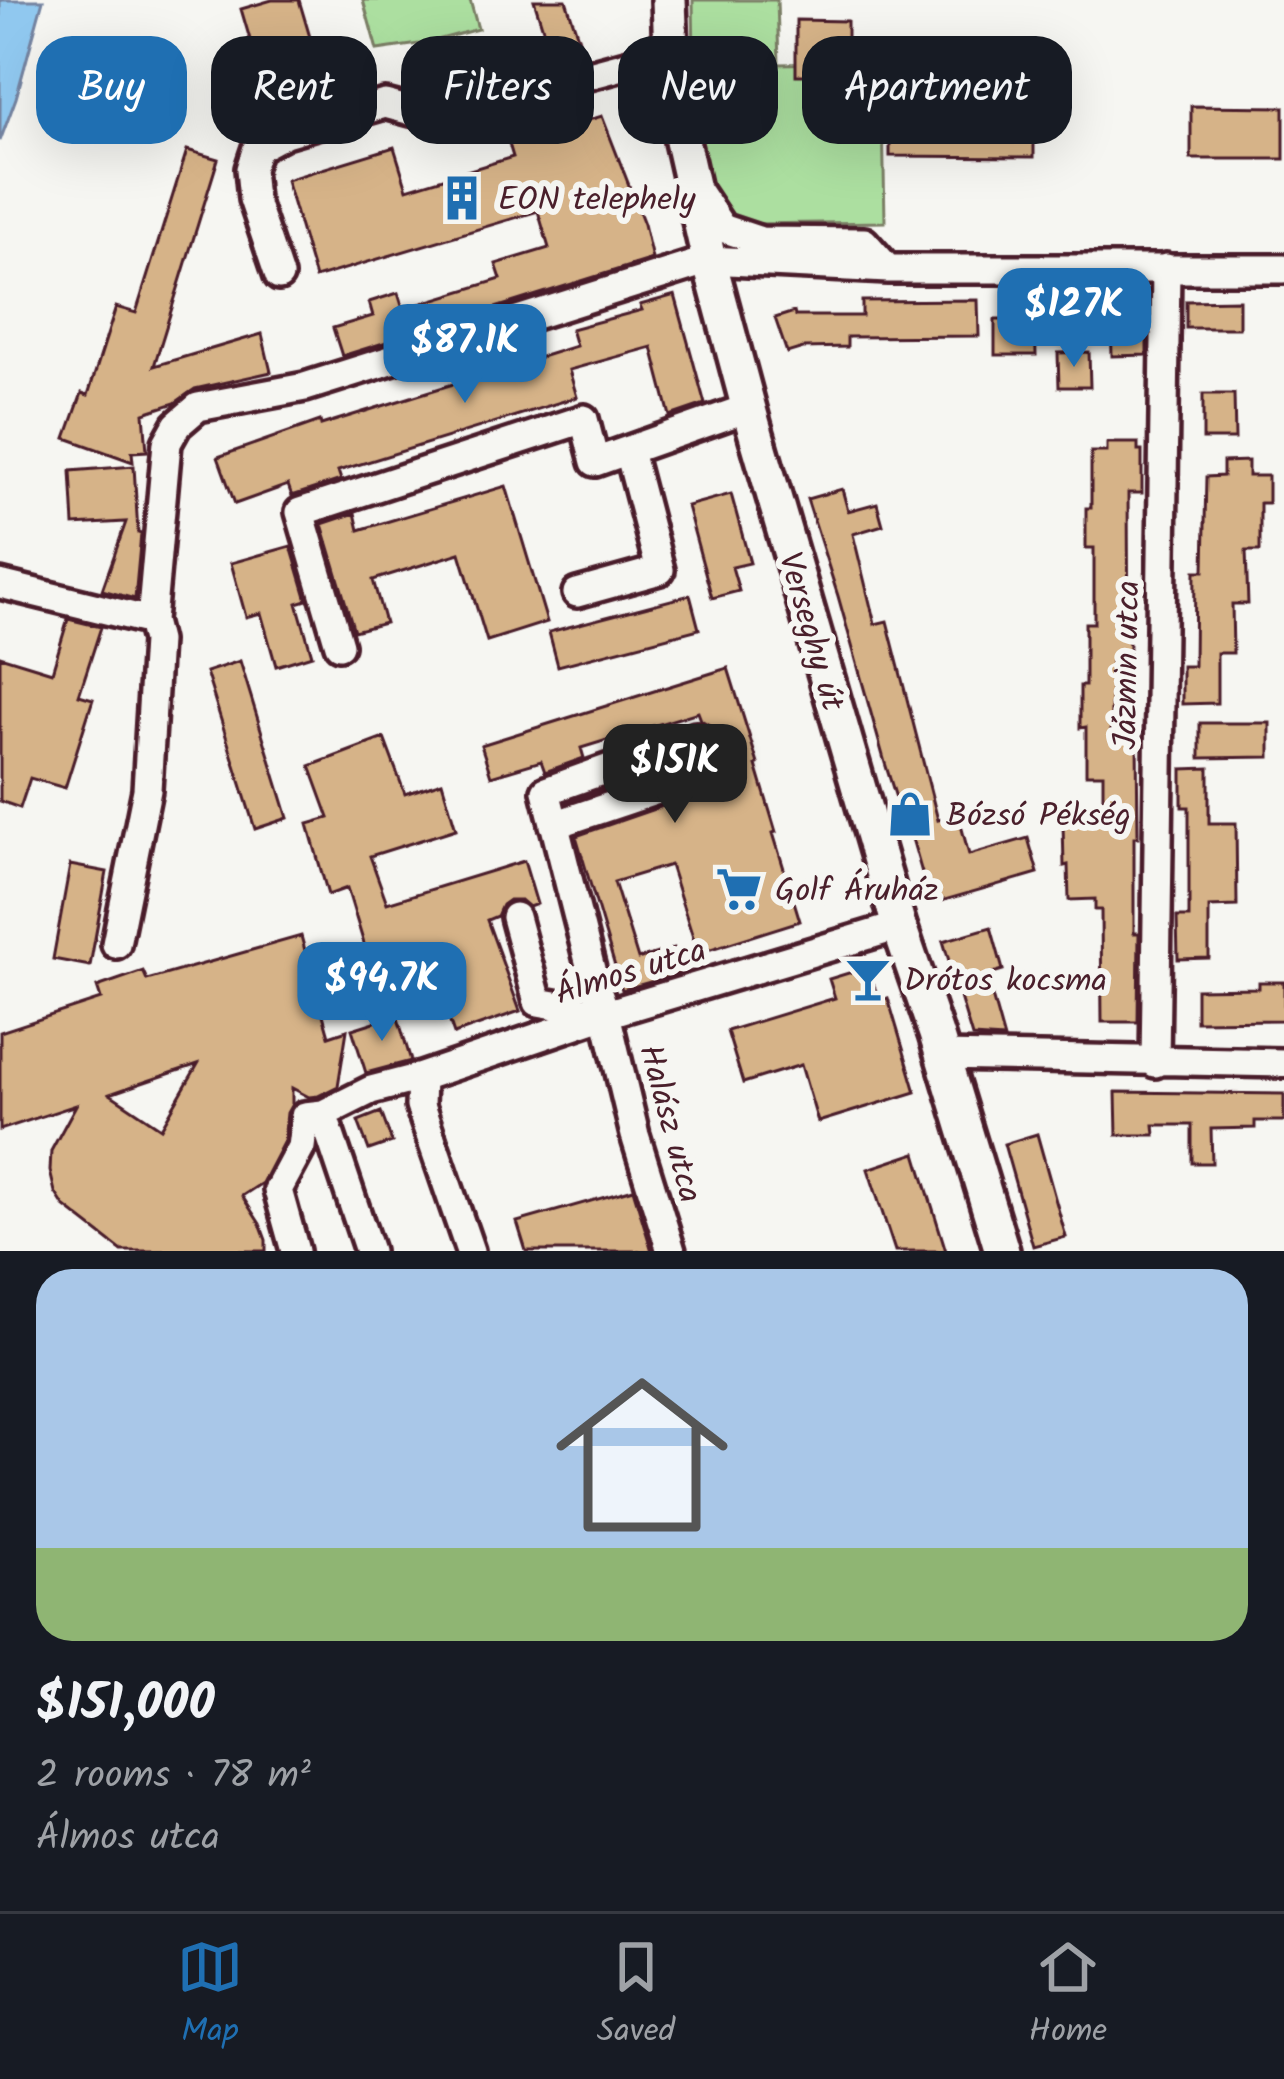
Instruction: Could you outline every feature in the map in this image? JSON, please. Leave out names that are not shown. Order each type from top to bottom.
[{"type":"main road","name":"Verseghy út","points":[[669,0],[670,36]]},
{"type":"main road","name":"Verseghy út","points":[[683,144],[748,408],[899,926],[1002,1251]]},
{"type":"street","points":[[278,276],[253,199],[250,169],[257,148],[284,133],[386,104],[442,119],[618,67]]},
{"type":"street","points":[[688,177],[722,228],[761,242],[864,242],[888,269]]},
{"type":"street","points":[[116,944],[147,790],[156,640],[151,621],[167,443],[177,425],[199,407],[305,387],[709,260],[888,269],[1284,269]]},
{"type":"street","name":"Jázmin utca","points":[[1155,1063],[1166,268]]},
{"type":"street","points":[[339,645],[300,512],[584,419],[595,462],[748,408]]},
{"type":"street","points":[[577,592],[660,570],[629,451]]},
{"type":"street","points":[[0,584],[151,621]]},
{"type":"street","points":[[696,737],[705,774],[554,825],[546,791],[696,737]]},
{"type":"street","name":"Halász utca","points":[[554,825],[635,1135],[671,1251]]},
{"type":"street","points":[[515,916],[538,1002],[606,1014]]},
{"type":"street","name":"Álmos utca","points":[[323,1114],[371,1090],[899,926]]},
{"type":"street","points":[[943,1056],[1284,1064]]},
{"type":"street","points":[[421,1077],[420,1106],[470,1251]]},
{"type":"street","points":[[296,1251],[278,1190],[301,1147],[305,1116],[323,1114],[369,1251]]},
{"type":"green space","points":[[363,0],[470,0],[478,29],[452,36],[401,36],[401,47],[377,50],[377,36],[373,36]]},
{"type":"green space","points":[[693,0],[777,0],[779,64],[802,64],[802,144],[884,144],[885,222],[750,224],[723,214],[696,171],[696,144],[778,144],[778,36],[694,36]]},
{"type":"water","points":[[0,0],[43,0],[0,141]]},
{"type":"building","points":[[272,0],[299,0],[310,36],[249,36],[241,9]]},
{"type":"building","points":[[534,0],[566,0],[578,36],[545,36]]},
{"type":"building","points":[[796,20],[847,21],[847,36],[802,36],[802,75],[796,75]]},
{"type":"building","points":[[1191,106],[1284,107],[1284,159],[1191,159]]},
{"type":"building","name":"EON telephely","points":[[602,116],[644,224],[652,259],[342,356],[333,328],[373,316],[369,302],[398,293],[403,309],[501,279],[496,264],[549,248],[538,211],[315,278],[286,180],[394,147],[407,189],[513,157],[509,144],[594,144],[594,118]]},
{"type":"building","points":[[890,144],[1034,144],[1034,157],[890,156]]},
{"type":"building","points":[[187,150],[218,159],[154,366],[262,334],[271,372],[195,389],[175,403],[144,413],[147,451],[132,452],[133,462],[66,438],[82,393],[88,395],[116,307],[136,313]]},
{"type":"building","points":[[675,295],[705,404],[670,416],[652,347],[569,370],[577,397],[338,471],[341,480],[292,496],[288,485],[235,504],[218,457],[320,421],[321,425],[576,346],[571,329],[642,310],[640,305]]},
{"type":"building","points":[[978,300],[979,336],[847,337],[847,347],[787,353],[775,318],[794,312],[795,316],[862,316],[862,301]]},
{"type":"building","points":[[1239,300],[1239,328],[1186,328],[1186,301]]},
{"type":"building","points":[[995,320],[1035,320],[1036,355],[995,355]]},
{"type":"building","points":[[1111,320],[1147,320],[1147,355],[1112,356]]},
{"type":"building","points":[[1089,352],[1090,387],[1059,387],[1058,353]]},
{"type":"building","points":[[1203,394],[1234,394],[1235,439],[1203,439]]},
{"type":"building","points":[[1107,443],[1138,443],[1142,451],[1142,493],[1128,493],[1129,662],[1111,662],[1111,741],[1137,741],[1134,933],[1139,933],[1138,1022],[1102,1022],[1101,910],[1095,910],[1095,899],[1069,900],[1068,865],[1064,866],[1063,822],[1103,822],[1103,774],[1086,774],[1080,686],[1085,686],[1085,623],[1094,623],[1094,548],[1086,548],[1091,452],[1107,452]]},
{"type":"building","points":[[1248,461],[1248,476],[1268,476],[1268,503],[1260,503],[1260,551],[1246,551],[1248,604],[1232,604],[1233,653],[1217,653],[1217,703],[1182,704],[1182,666],[1194,666],[1195,571],[1204,571],[1206,477],[1223,476],[1223,462]]},
{"type":"building","points":[[134,466],[141,534],[135,599],[102,590],[126,522],[74,525],[71,471]]},
{"type":"building","points":[[506,486],[547,622],[487,641],[460,553],[373,580],[385,623],[354,631],[322,524],[355,513],[359,530]]},
{"type":"building","points":[[842,489],[848,511],[877,503],[883,525],[853,534],[875,624],[887,621],[938,820],[958,814],[969,855],[1028,838],[1038,873],[931,904],[807,499]]},
{"type":"building","points":[[731,494],[750,563],[732,567],[739,591],[712,598],[687,506]]},
{"type":"building","points":[[291,546],[307,600],[297,603],[312,655],[276,666],[261,613],[246,617],[231,563]]},
{"type":"building","points":[[690,595],[699,629],[558,666],[549,632]]},
{"type":"building","points":[[68,619],[101,627],[79,695],[93,699],[65,788],[30,778],[20,808],[0,801],[0,656],[52,672]]},
{"type":"building","points":[[240,661],[288,818],[255,829],[206,672]]},
{"type":"building","points":[[728,668],[800,921],[698,953],[670,865],[614,882],[638,959],[674,948],[682,973],[622,990],[576,836],[721,786],[722,770],[709,725],[698,712],[581,748],[584,758],[545,772],[541,761],[491,776],[481,745]]},
{"type":"building","points":[[1200,723],[1270,723],[1270,757],[1200,758]]},
{"type":"building","points":[[384,738],[405,794],[442,782],[456,829],[370,856],[387,903],[524,861],[537,904],[529,907],[521,900],[509,900],[497,916],[487,920],[520,1011],[454,1034],[421,940],[368,957],[347,888],[328,895],[308,824],[329,818],[310,766]]},
{"type":"building","points":[[1209,768],[1209,823],[1236,823],[1237,906],[1209,907],[1209,958],[1178,959],[1177,917],[1189,917],[1189,807],[1182,807],[1182,769]]},
{"type":"building","points":[[70,865],[107,872],[90,966],[53,959]]},
{"type":"building","points":[[991,927],[1003,970],[986,975],[1004,1039],[972,1037],[943,941]]},
{"type":"building","points":[[301,936],[329,1036],[347,1030],[338,1086],[309,1097],[292,1088],[284,1141],[262,1183],[242,1196],[260,1224],[266,1251],[122,1251],[64,1206],[55,1192],[51,1151],[76,1105],[0,1130],[0,1032],[101,999],[97,987],[143,971],[147,980]],"holes":[[[198,1064],[161,1128],[110,1094]]]},
{"type":"building","points":[[868,967],[879,1001],[888,998],[916,1092],[818,1122],[801,1065],[743,1083],[727,1031],[835,998],[829,979]]},
{"type":"building","points":[[1259,982],[1284,982],[1284,1020],[1196,1021],[1196,989],[1259,988]]},
{"type":"building","points":[[397,1015],[411,1061],[366,1073],[352,1029]]},
{"type":"building","points":[[1116,1092],[1284,1094],[1284,1121],[1255,1121],[1255,1128],[1211,1129],[1212,1163],[1192,1163],[1192,1125],[1154,1125],[1155,1135],[1117,1135]]},
{"type":"building","points":[[381,1112],[392,1142],[369,1150],[358,1121]]},
{"type":"building","points":[[1037,1134],[1066,1237],[1033,1246],[1004,1144]]},
{"type":"building","points":[[916,1153],[946,1251],[895,1251],[868,1169]]},
{"type":"building","points":[[633,1189],[652,1251],[526,1251],[517,1222]]},
{"type":"place","name":"EON telephely","points":[[462,198]]},
{"type":"place","name":"Bózsó Pékség","points":[[910,814]]},
{"type":"place","name":"Golf Áruház","points":[[739,889]]},
{"type":"place","name":"Drótos kocsma","points":[[868,979]]}]
